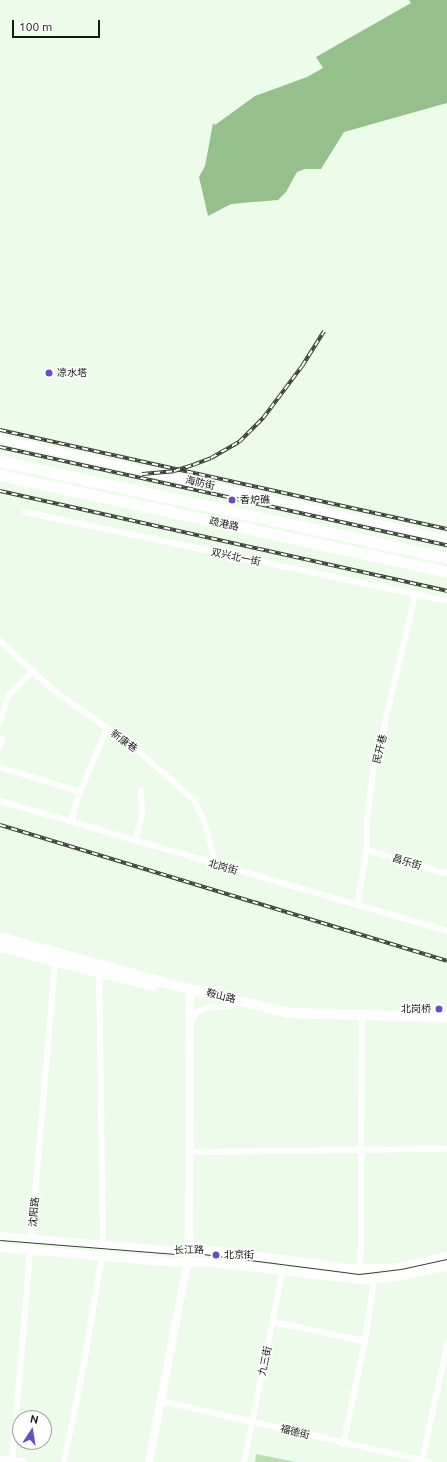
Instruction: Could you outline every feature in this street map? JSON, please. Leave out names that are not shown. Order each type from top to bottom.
[{"type":"highway","name":"疏港路","points":[[0,453],[221,504],[272,520]]},
{"type":"highway","name":"疏港路","points":[[0,461],[447,558]]},
{"type":"highway","name":"疏港路","points":[[0,475],[447,572]]},
{"type":"main road","name":"鞍山路","points":[[0,937],[162,982],[289,1013],[447,1024]]},
{"type":"main road","name":"鞍山路","points":[[0,947],[190,996],[297,1021],[447,1017]]},
{"type":"main road","name":"长江路","points":[[0,1236],[177,1251],[203,1249],[359,1269],[398,1267],[447,1256]]},
{"type":"main road","name":"长江路","points":[[0,1247],[175,1262],[212,1262],[358,1279],[374,1279],[418,1273],[447,1265]]},
{"type":"street","name":"海防街","points":[[0,439],[447,539]]},
{"type":"street","name":"双兴北一街","points":[[25,512],[447,601]]},
{"type":"street","name":"民开巷","points":[[357,905],[367,850],[367,820],[373,773],[415,595]]},
{"type":"street","name":"新康巷","points":[[0,641],[52,689],[135,748],[194,800],[204,821],[216,864]]},
{"type":"street","points":[[0,722],[8,696],[32,671]]},
{"type":"street","points":[[71,822],[80,792],[107,728]]},
{"type":"street","points":[[0,738],[2,740],[0,747]]},
{"type":"street","points":[[0,767],[80,792]]},
{"type":"street","points":[[135,840],[142,815],[141,791]]},
{"type":"street","name":"北岗街","points":[[0,801],[447,931]]},
{"type":"street","name":"昌乐街","points":[[367,850],[444,873],[447,872]]},
{"type":"street","name":"沈阳路","points":[[12,1462],[56,962]]},
{"type":"street","points":[[64,1462],[83,1369],[103,1245],[99,973]]},
{"type":"street","points":[[149,1462],[189,1249],[190,996]]},
{"type":"street","points":[[190,1027],[196,1012],[210,1007],[232,1006]]},
{"type":"street","points":[[358,1279],[361,1251],[362,1019]]},
{"type":"street","points":[[189,1152],[447,1149]]},
{"type":"street","name":"九三街","points":[[244,1462],[285,1259]]},
{"type":"street","points":[[343,1444],[365,1341],[374,1279]]},
{"type":"street","points":[[273,1322],[365,1341]]},
{"type":"street","points":[[422,1461],[447,1344]]},
{"type":"street","name":"福德街","points":[[161,1401],[252,1421],[343,1444],[429,1462]]},
{"type":"street","points":[[0,1460],[23,1462]]},
{"type":"shaded area","points":[[409,0],[447,0],[447,103],[344,132],[321,169],[305,169],[297,172],[286,192],[278,200],[231,204],[208,216],[199,177],[205,166],[213,123],[215,125],[255,96],[307,77],[323,68],[316,57],[411,3]]},
{"type":"shaded area","points":[[256,1454],[296,1462],[255,1462]]},
{"type":"tram line","points":[[0,1240],[175,1254],[203,1254],[359,1274],[401,1269],[447,1259]]},
{"type":"railway","points":[[142,474],[174,471],[193,465],[211,458],[239,442],[263,418],[302,366],[324,331]]},
{"type":"railway","points":[[0,430],[447,529]]},
{"type":"railway","points":[[0,447],[447,545]]},
{"type":"railway","points":[[0,491],[447,591]]},
{"type":"railway","points":[[0,825],[447,961]]},
{"type":"place","name":"凉水塔","points":[[49,373]]},
{"type":"place","name":"香炉礁","points":[[232,500]]},
{"type":"place","name":"北岗桥","points":[[439,1009]]},
{"type":"place","name":"北京街","points":[[216,1255]]}]
